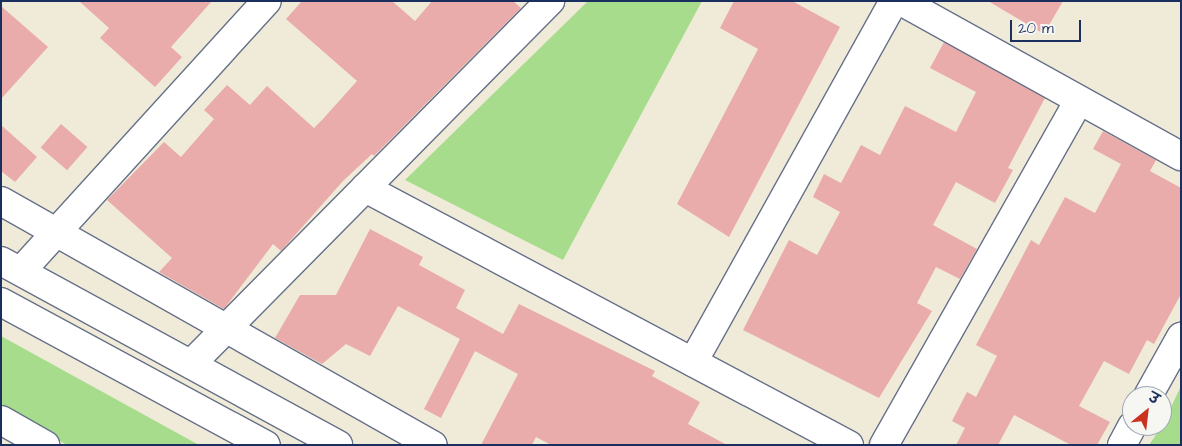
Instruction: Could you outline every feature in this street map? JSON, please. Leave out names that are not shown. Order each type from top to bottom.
[{"type":"street","points":[[267,1],[52,232],[11,266],[338,445]]},
{"type":"street","points":[[191,364],[550,1]]},
{"type":"street","points":[[693,362],[894,1]]},
{"type":"street","points":[[901,1],[1181,156]]},
{"type":"street","points":[[884,445],[1079,100]]},
{"type":"street","points":[[366,188],[849,445]]},
{"type":"street","points":[[1,202],[432,444]]},
{"type":"street","points":[[1,302],[266,445]]},
{"type":"street","points":[[1154,386],[1181,337]]},
{"type":"street","points":[[1,420],[45,445]]},
{"type":"green space","points":[[588,1],[702,1],[563,260],[405,180]]},
{"type":"green space","points":[[1,336],[199,445],[67,445],[1,408]]},
{"type":"green space","points":[[1181,386],[1181,445],[1149,445],[1155,436],[1172,436],[1172,405]]},
{"type":"building","points":[[79,1],[212,1],[171,47],[182,57],[155,87],[100,38],[109,28]]},
{"type":"building","points":[[302,1],[392,1],[415,21],[432,1],[513,1],[521,8],[374,156],[372,154],[343,181],[281,251],[273,244],[224,309],[159,272],[172,258],[107,200],[164,142],[181,157],[214,119],[204,110],[227,85],[250,105],[267,86],[314,128],[322,120],[357,81],[286,19]]},
{"type":"building","points":[[734,1],[792,1],[840,27],[729,237],[677,204],[758,49],[720,28]]},
{"type":"building","points":[[988,1],[1063,1],[1044,34]]},
{"type":"building","points":[[1,6],[48,47],[1,99]]},
{"type":"building","points":[[944,42],[1045,98],[1008,168],[1013,170],[995,203],[956,182],[933,225],[977,249],[960,279],[936,267],[917,303],[932,311],[879,398],[743,330],[789,240],[817,255],[840,212],[813,197],[824,174],[841,183],[861,145],[880,155],[905,106],[956,132],[976,92],[930,68]]},
{"type":"building","points":[[61,124],[87,147],[67,170],[41,147]]},
{"type":"building","points":[[1,125],[37,157],[15,182],[1,171]]},
{"type":"building","points":[[1103,131],[1156,160],[1150,171],[1181,188],[1181,294],[1154,344],[1147,340],[1129,374],[1104,361],[1079,406],[1110,422],[1097,445],[1071,445],[1014,415],[998,445],[956,445],[965,428],[952,421],[967,392],[976,397],[997,356],[976,345],[1031,240],[1039,245],[1065,197],[1095,213],[1121,164],[1093,149]]},
{"type":"building","points":[[370,229],[423,257],[419,265],[465,290],[456,308],[503,334],[519,304],[655,371],[652,376],[700,402],[688,424],[727,445],[551,445],[536,437],[532,445],[481,445],[518,374],[475,351],[441,418],[424,409],[460,339],[398,306],[370,356],[346,344],[322,364],[275,338],[300,295],[336,295]]}]
